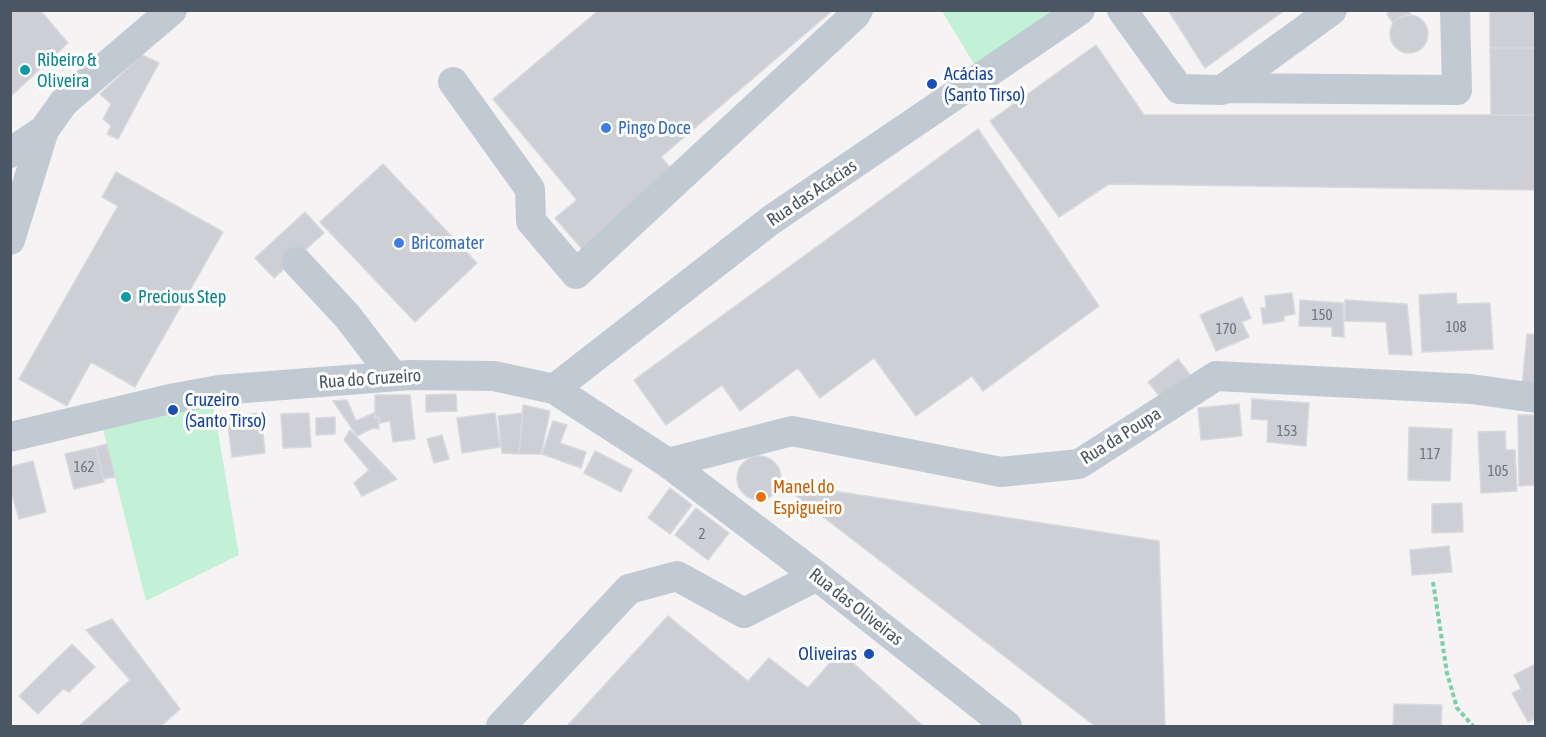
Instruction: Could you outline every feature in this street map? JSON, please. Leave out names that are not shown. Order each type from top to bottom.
[{"type":"street","points":[[10,240],[44,130],[64,102],[172,10]]},
{"type":"street","points":[[453,82],[530,189],[531,221],[576,274],[858,10]]},
{"type":"street","name":"Rua das Acácias","points":[[554,389],[771,220],[1080,10]]},
{"type":"street","points":[[1122,10],[1179,89],[1222,90],[1332,10]]},
{"type":"street","points":[[1226,88],[1456,90],[1455,10]]},
{"type":"street","points":[[10,153],[44,130]]},
{"type":"street","points":[[297,262],[348,317],[393,376]]},
{"type":"street","name":"Rua do Cruzeiro","points":[[10,437],[170,399],[219,390],[411,375],[494,376],[554,389],[668,463],[702,490]]},
{"type":"street","name":"Rua da Poupa","points":[[668,463],[792,431],[1001,472],[1079,464],[1216,376],[1471,389],[1536,398]]},
{"type":"street","name":"Rua das Oliveiras","points":[[702,490],[817,576],[1007,726]]},
{"type":"street","points":[[501,726],[628,589],[676,576],[744,613],[817,576]]},
{"type":"path","points":[[1433,582],[1447,673],[1457,708],[1473,726]]},
{"type":"green space","points":[[942,11],[1059,11],[977,69]]},
{"type":"green space","points":[[213,403],[239,555],[146,601],[103,429]]},
{"type":"building","name":"Ribeiro & Oliveira","points":[[10,10],[40,10],[68,43],[10,97]]},
{"type":"building","name":"Pingo Doce","points":[[599,10],[833,10],[661,157],[673,171],[582,249],[555,218],[577,200],[493,99]]},
{"type":"building","points":[[1168,10],[1285,10],[1205,68]]},
{"type":"building","points":[[1391,10],[1407,10],[1411,15],[1398,18],[1393,23],[1387,14]]},
{"type":"building","points":[[1490,10],[1536,10],[1536,48],[1490,48]]},
{"type":"building","points":[[1409,15],[1423,20],[1428,34],[1423,48],[1409,53],[1395,48],[1390,34],[1395,20]]},
{"type":"building","points":[[1096,45],[1144,115],[1536,115],[1536,190],[1109,184],[1059,217],[990,121]]},
{"type":"building","points":[[1490,48],[1536,48],[1536,115],[1491,115]]},
{"type":"building","points":[[142,55],[159,63],[118,139],[107,134],[111,126],[103,119],[111,104],[100,94]]},
{"type":"building","points":[[978,129],[1099,306],[983,391],[972,376],[916,416],[874,358],[820,398],[798,368],[740,411],[722,385],[666,425],[634,380]]},
{"type":"building","name":"Bricomater","points":[[383,164],[477,263],[415,322],[320,222]]},
{"type":"building","name":"Precious Step","points":[[116,172],[223,232],[135,387],[91,362],[67,406],[19,379],[118,206],[102,197]]},
{"type":"building","points":[[305,212],[324,233],[274,278],[255,258]]},
{"type":"building","points":[[1292,293],[1295,314],[1284,316],[1284,321],[1263,324],[1261,308],[1266,308],[1265,296]]},
{"type":"building","points":[[1456,293],[1457,304],[1490,303],[1493,349],[1422,352],[1419,295]]},
{"type":"building","points":[[1242,297],[1251,318],[1242,322],[1249,337],[1216,351],[1200,315]]},
{"type":"building","points":[[1300,300],[1343,303],[1344,337],[1332,336],[1332,327],[1299,326]]},
{"type":"building","points":[[1345,300],[1407,304],[1412,355],[1389,354],[1386,322],[1345,321]]},
{"type":"building","points":[[1527,334],[1536,335],[1536,387],[1522,386]]},
{"type":"building","points":[[1178,359],[1190,375],[1161,398],[1148,382]]},
{"type":"building","points":[[456,394],[457,411],[426,412],[426,395]]},
{"type":"building","points":[[375,395],[410,395],[415,439],[393,442],[390,421],[380,423],[379,417],[375,417]]},
{"type":"building","points":[[1252,399],[1309,403],[1306,446],[1267,442],[1268,420],[1251,419]]},
{"type":"building","points":[[347,400],[356,421],[374,413],[374,418],[378,418],[379,429],[373,428],[357,436],[333,401]]},
{"type":"building","points":[[1239,404],[1242,436],[1201,440],[1198,408]]},
{"type":"building","points":[[523,405],[550,411],[541,454],[519,454]]},
{"type":"building","points":[[261,413],[265,453],[232,457],[227,417]]},
{"type":"building","points":[[309,413],[311,447],[283,448],[281,414]]},
{"type":"building","points":[[495,413],[500,447],[462,453],[457,418]]},
{"type":"building","points":[[523,413],[519,454],[502,453],[498,416]]},
{"type":"building","points":[[1518,415],[1534,415],[1535,485],[1519,486]]},
{"type":"building","points":[[335,417],[335,434],[316,435],[316,418]]},
{"type":"building","points":[[553,421],[567,425],[560,443],[586,452],[581,468],[542,454]]},
{"type":"building","points":[[1409,427],[1452,429],[1450,481],[1408,480]]},
{"type":"building","points":[[350,430],[397,479],[362,496],[354,483],[369,470],[344,440]]},
{"type":"building","points":[[1505,431],[1506,450],[1515,450],[1517,491],[1481,493],[1478,432]]},
{"type":"building","points":[[442,435],[449,459],[434,463],[427,439]]},
{"type":"building","points":[[107,444],[115,477],[103,479],[96,447]]},
{"type":"building","points":[[96,447],[104,482],[74,489],[65,454]]},
{"type":"building","points":[[595,451],[632,470],[621,492],[584,473]]},
{"type":"building","points":[[759,456],[775,462],[781,478],[775,494],[759,500],[743,494],[737,478],[743,462]]},
{"type":"building","points":[[33,461],[46,512],[19,519],[10,488],[10,467]]},
{"type":"building","points":[[801,486],[1159,541],[1165,726],[1095,726],[796,496]]},
{"type":"building","points":[[670,488],[692,505],[670,534],[648,518]]},
{"type":"building","points":[[1462,503],[1463,532],[1432,533],[1432,504]]},
{"type":"building","points":[[696,508],[729,533],[708,560],[675,535]]},
{"type":"building","points":[[1449,546],[1452,572],[1412,575],[1410,550]]},
{"type":"building","points":[[668,616],[748,681],[769,658],[808,688],[840,651],[923,726],[567,726]]},
{"type":"building","points":[[112,619],[180,709],[161,726],[79,726],[130,680],[86,630]]},
{"type":"building","points":[[72,644],[95,667],[69,692],[63,689],[38,714],[19,696]]},
{"type":"building","points":[[1536,664],[1536,718],[1528,722],[1512,693],[1521,689],[1514,675]]},
{"type":"building","points":[[1394,704],[1442,705],[1441,726],[1393,726]]},
{"type":"place","name":"Ribeiro & Oliveira","points":[[25,70]]},
{"type":"place","name":"Acácias (Santo Tirso)","points":[[932,84]]},
{"type":"place","name":"Pingo Doce","points":[[606,128]]},
{"type":"place","name":"Bricomater","points":[[399,243]]},
{"type":"place","name":"Precious Step","points":[[126,297]]},
{"type":"place","name":"Cruzeiro (Santo Tirso)","points":[[173,410]]},
{"type":"place","name":"Manel do Espigueiro","points":[[761,497]]},
{"type":"place","name":"Oliveiras","points":[[869,654]]}]
